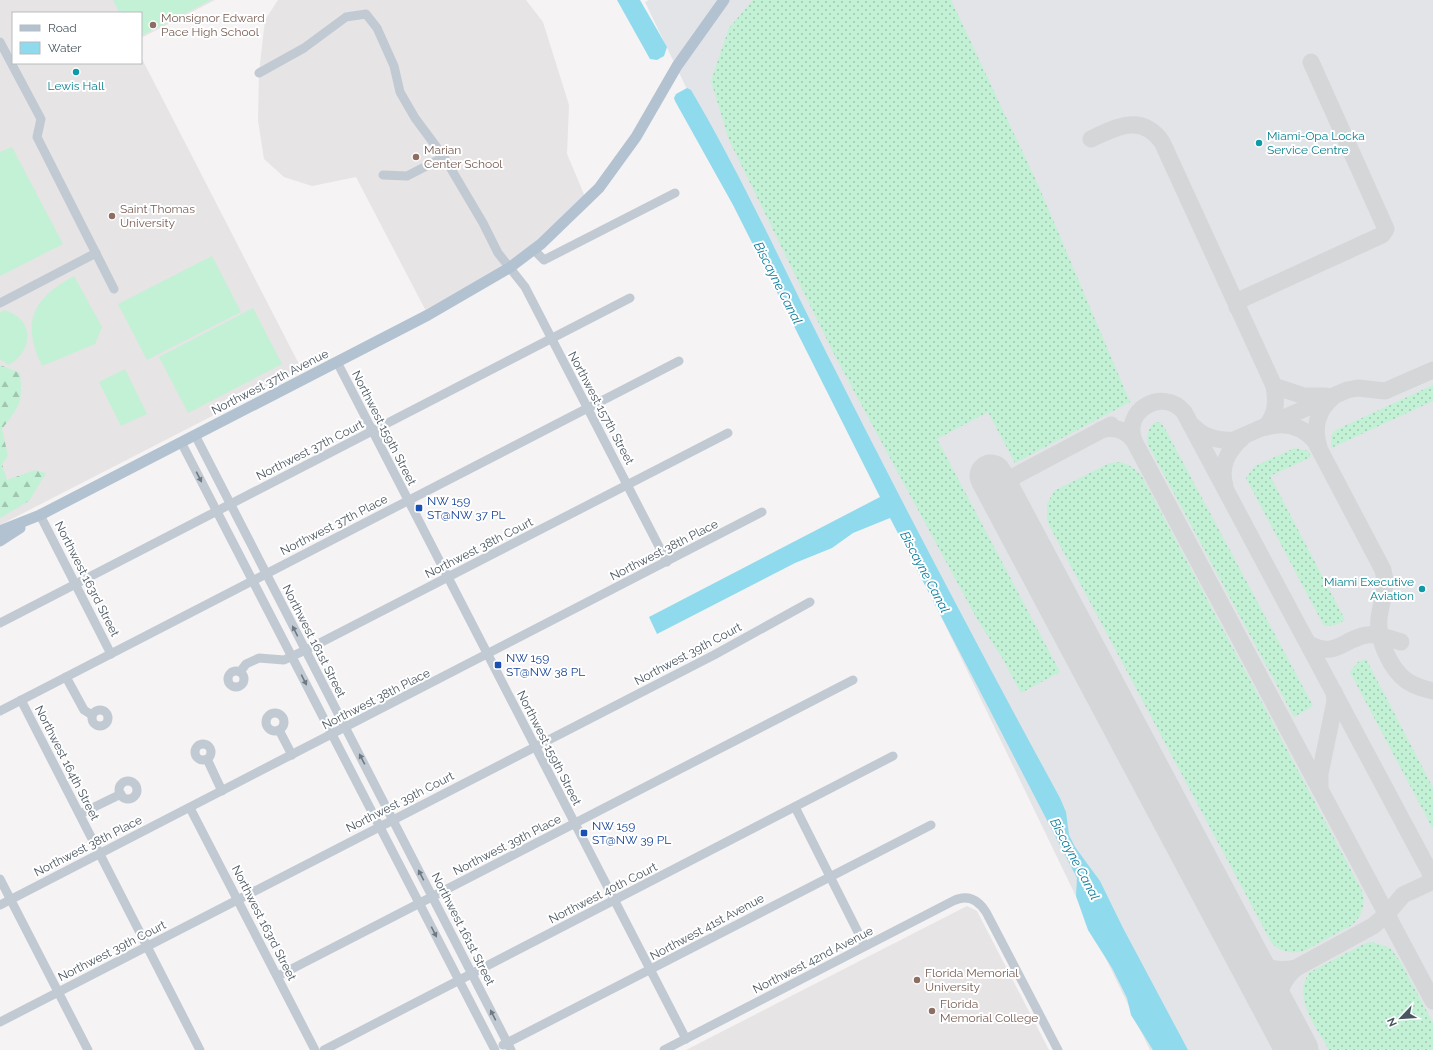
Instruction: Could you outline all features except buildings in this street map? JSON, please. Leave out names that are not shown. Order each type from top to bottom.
[{"type":"main road","name":"Northwest 37th Avenue","points":[[0,531],[40,515],[456,301],[509,268],[533,249],[599,188],[636,136],[677,66],[724,0]]},
{"type":"main road","name":"Northwest 37th Avenue","points":[[0,541],[40,515]]},
{"type":"street","name":"Northwest 157th Street","points":[[259,73],[304,48],[346,17],[366,14],[377,28],[389,53],[394,66],[400,92],[415,118],[444,157],[483,223],[498,252],[525,287],[667,562]]},
{"type":"street","points":[[0,42],[41,119],[37,137],[114,289]]},
{"type":"street","points":[[383,175],[407,176],[444,157]]},
{"type":"street","points":[[533,249],[544,260],[675,193]]},
{"type":"street","points":[[0,303],[96,253]]},
{"type":"street","name":"Northwest 37th Court","points":[[0,623],[630,298]]},
{"type":"street","name":"Northwest 37th Place","points":[[0,711],[679,361]]},
{"type":"street","name":"Northwest 159th Street","points":[[337,362],[686,1039]]},
{"type":"street","name":"Northwest 38th Court","points":[[240,672],[246,664],[259,658],[284,660],[292,657],[728,433]]},
{"type":"street","name":"Northwest 161st Street","points":[[195,435],[510,1046]]},
{"type":"street","points":[[182,442],[495,1050]]},
{"type":"street","name":"Northwest 38th Place","points":[[0,905],[762,512]]},
{"type":"street","name":"Northwest 163rd Street","points":[[40,515],[111,654]]},
{"type":"street","name":"Northwest 39th Court","points":[[0,1022],[714,655],[810,602]]},
{"type":"street","points":[[66,677],[84,710],[92,715]]},
{"type":"street","name":"Northwest 39th Place","points":[[278,976],[853,680]]},
{"type":"street","name":"Northwest 164th Street","points":[[21,700],[200,1050]]},
{"type":"street","points":[[279,730],[292,755]]},
{"type":"street","name":"Northwest 40th Court","points":[[324,1050],[893,756]]},
{"type":"street","points":[[207,759],[222,791]]},
{"type":"street","points":[[80,814],[120,794]]},
{"type":"street","points":[[795,806],[865,946]]},
{"type":"street","name":"Northwest 163rd Street","points":[[190,808],[315,1050]]},
{"type":"street","name":"Northwest 41st Avenue","points":[[495,1050],[510,1046],[650,970],[829,876],[931,825]]},
{"type":"street","points":[[0,880],[88,1050]]},
{"type":"street","name":"Northwest 42nd Avenue","points":[[664,1050],[956,900],[965,898],[974,900],[982,906],[986,912],[1058,1050]]},
{"type":"shaded area","name":"Saint Thomas University","points":[[0,0],[215,0],[142,37],[142,12],[12,12],[12,64],[142,64],[142,59],[302,370],[0,525]]},
{"type":"shaded area","name":"Marian Center School","points":[[278,0],[526,0],[543,22],[569,105],[567,154],[586,199],[541,244],[428,315],[356,177],[312,186],[284,177],[264,159],[258,120],[259,73],[265,20]]},
{"type":"shaded area","points":[[649,0],[1433,0],[1433,1050],[1150,1050],[645,2]]},
{"type":"shaded area","name":"Florida Memorial University","points":[[967,906],[977,911],[1049,1050],[686,1050]]},
{"type":"green space","name":"Monsignor Edward Pace High School","points":[[113,0],[211,0],[142,35],[142,12],[119,12]]},
{"type":"green space","points":[[753,0],[951,0],[1039,187],[1130,402],[1015,463],[988,412],[937,439],[1060,672],[1021,693],[1003,659],[977,619],[834,354],[729,140],[711,81],[729,28]]},
{"type":"green space","points":[[12,147],[63,244],[0,276],[0,152]]},
{"type":"green space","points":[[212,256],[241,312],[147,360],[118,304]]},
{"type":"green space","points":[[74,276],[102,327],[95,344],[42,366],[32,337],[34,313],[48,294]]},
{"type":"green space","points":[[253,308],[282,364],[188,413],[159,357]]},
{"type":"green space","points":[[3,310],[13,314],[21,320],[27,335],[23,351],[17,359],[8,365],[0,359],[0,313]]},
{"type":"green space","points":[[0,365],[20,373],[21,383],[19,403],[13,415],[2,429],[8,456],[2,464],[7,480],[35,470],[46,473],[29,501],[0,518]]},
{"type":"green space","points":[[125,369],[147,414],[121,426],[99,382]]},
{"type":"green space","points":[[1433,385],[1433,401],[1331,448],[1331,436],[1336,430]]},
{"type":"green space","points":[[1156,422],[1161,423],[1164,427],[1313,706],[1294,717],[1147,443],[1150,428]]},
{"type":"green space","points":[[1295,448],[1308,451],[1311,457],[1270,476],[1345,620],[1335,625],[1324,626],[1246,478],[1255,466]]},
{"type":"green space","points":[[1121,462],[1132,467],[1141,475],[1362,891],[1362,910],[1356,921],[1352,925],[1304,951],[1289,952],[1280,950],[1270,940],[1049,525],[1047,519],[1047,504],[1054,491],[1110,463]]},
{"type":"green space","points":[[1366,659],[1433,788],[1433,829],[1350,672],[1358,662]]},
{"type":"green space","points":[[1372,942],[1390,948],[1400,961],[1433,1023],[1433,1050],[1329,1050],[1318,1032],[1304,1001],[1303,991],[1305,981],[1310,972],[1366,943]]},
{"type":"water","points":[[617,0],[640,0],[667,47],[664,56],[657,60],[650,59]]},
{"type":"water","name":"Biscayne Canal","points":[[687,88],[691,90],[727,155],[913,521],[1060,798],[1066,812],[1069,835],[1075,847],[1100,881],[1123,928],[1188,1050],[1153,1050],[1131,1015],[1127,998],[1112,968],[1088,930],[1076,896],[1077,878],[890,518],[853,533],[832,548],[795,563],[657,634],[649,617],[880,497],[733,205],[675,101],[674,98],[676,94]]},
{"type":"taxiway","points":[[1237,307],[1240,300],[1382,235],[1386,229],[1311,62]]},
{"type":"taxiway","points":[[1091,139],[1119,127],[1137,125],[1154,133],[1162,142],[1274,386],[1275,408],[1266,427]]},
{"type":"taxiway","points":[[1193,426],[1197,430],[1212,438],[1234,440],[1347,390],[1358,388],[1385,391],[1433,370]]},
{"type":"taxiway","points":[[1274,386],[1304,396],[1326,396]]},
{"type":"taxiway","points":[[1319,447],[1316,433],[1318,420],[1323,408],[1332,398]]},
{"type":"taxiway","points":[[1134,441],[1132,430],[1134,420],[1139,412],[1147,406],[1156,402],[1166,402],[1175,405],[1184,412],[1433,878]]},
{"type":"taxiway","points":[[996,486],[1111,425]]},
{"type":"taxiway","points":[[1266,427],[1273,425],[1293,426],[1305,432],[1315,441],[1383,570],[1385,583],[1379,626],[1382,644],[1386,653],[1395,669],[1407,681],[1433,691]]},
{"type":"taxiway","points":[[1101,430],[1111,428],[1120,430],[1131,437],[1134,441],[1433,1001]]},
{"type":"taxiway","points":[[1225,486],[1223,472],[1226,458],[1233,447],[1243,437]]},
{"type":"taxiway","points":[[1309,644],[1318,648],[1333,649],[1367,635],[1376,635],[1401,642]]},
{"type":"taxiway","points":[[1320,789],[1320,774],[1335,701],[1334,692]]},
{"type":"taxiway","points":[[1245,952],[1256,962],[1268,968],[1296,968],[1373,926],[1387,914],[1403,895],[1433,881]]},
{"type":"taxiway","points":[[1278,1015],[1278,1001],[1281,988],[1283,983],[1296,968]]},
{"type":"runway","points":[[991,476],[1297,1050]]},
{"type":"place","name":"Monsignor Edward Pace High School","points":[[153,25]]},
{"type":"place","name":"Lewis Hall","points":[[76,72]]},
{"type":"place","name":"Miami-Opa Locka Service Centre","points":[[1259,143]]},
{"type":"place","name":"Marian Center School","points":[[416,157]]},
{"type":"place","name":"Saint Thomas University","points":[[112,216]]},
{"type":"place","name":"NW 159 ST@NW 37 PL","points":[[419,508]]},
{"type":"place","name":"Miami Executive Aviation","points":[[1422,589]]},
{"type":"place","name":"NW 159 ST@NW 38 PL","points":[[498,665]]},
{"type":"place","name":"NW 159 ST@NW 39 PL","points":[[584,833]]},
{"type":"place","name":"Florida Memorial University","points":[[917,980]]},
{"type":"place","name":"Florida Memorial College","points":[[932,1011]]}]
